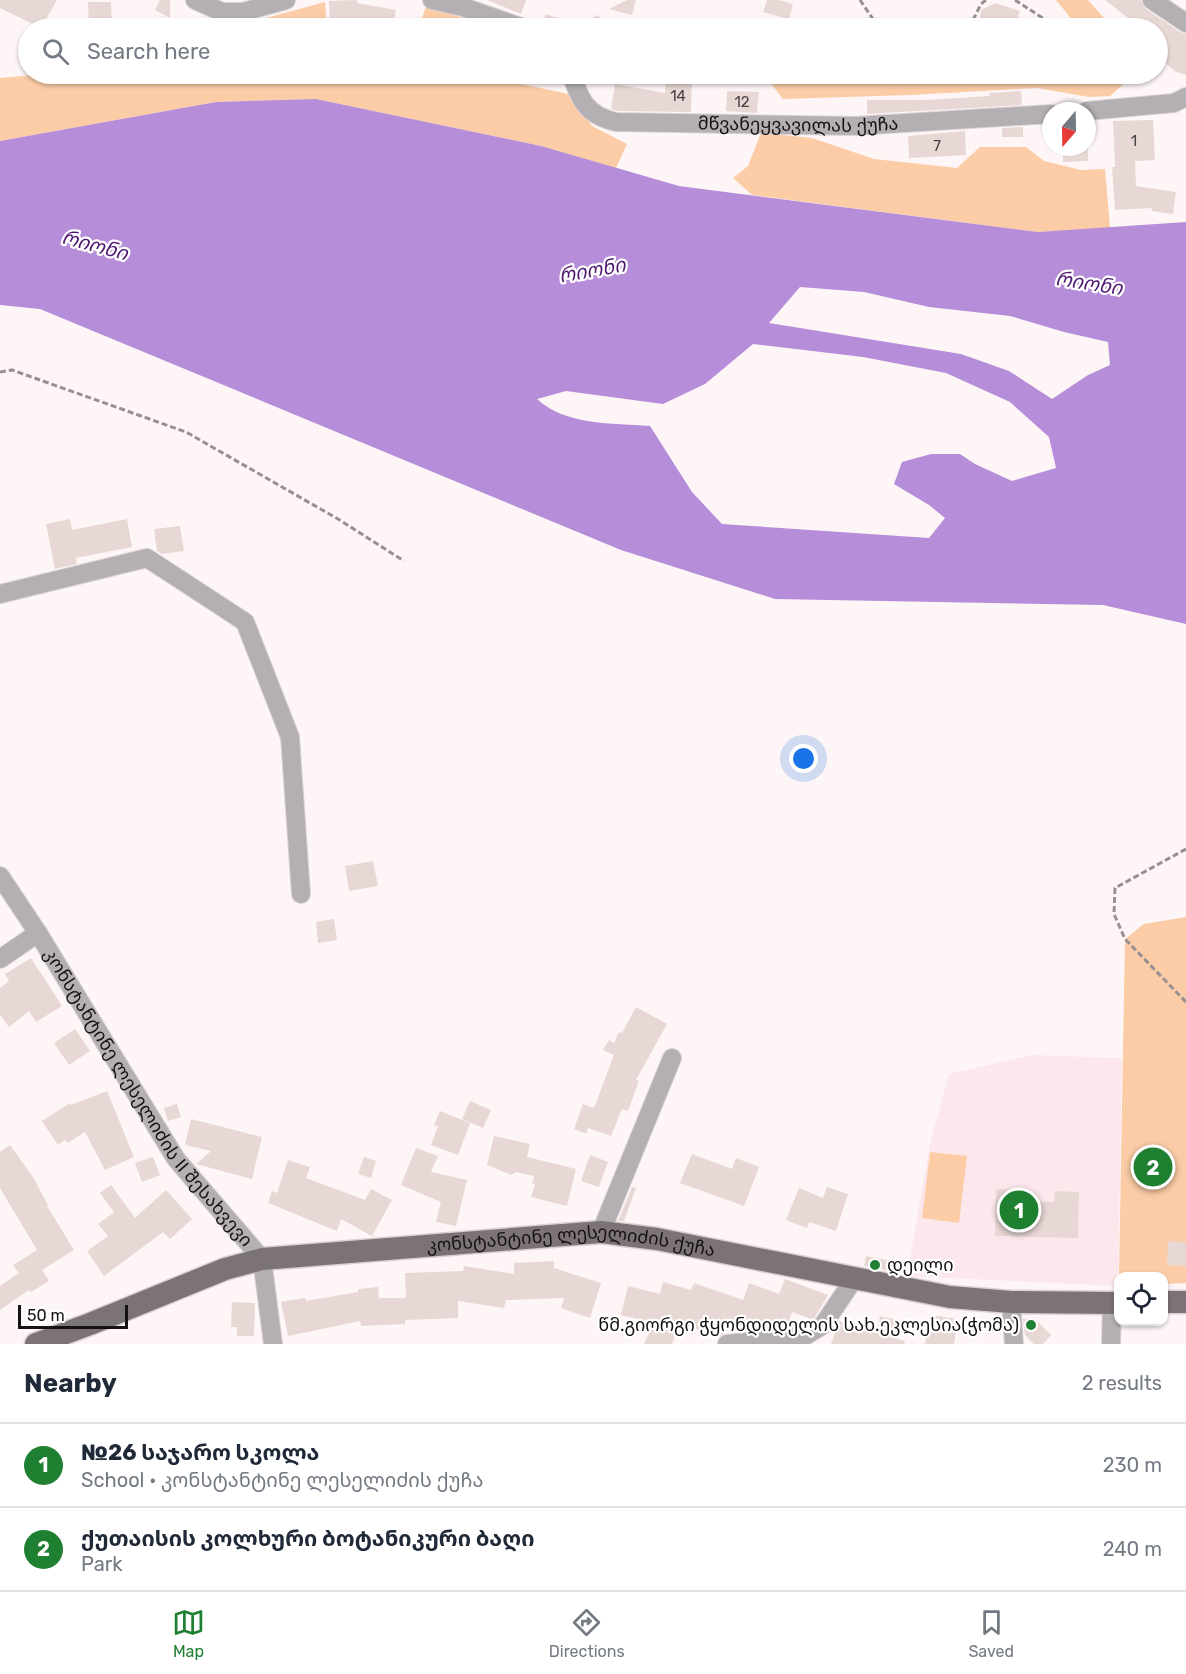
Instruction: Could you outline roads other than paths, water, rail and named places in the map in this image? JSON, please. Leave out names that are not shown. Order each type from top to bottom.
[{"type":"main road","name":"კონსტანტინე ლესელიძის ქუჩა","points":[[36,1344],[67,1337],[90,1324],[225,1269],[262,1259],[601,1232],[657,1239],[950,1297],[1011,1302],[1114,1304]]},
{"type":"main road","points":[[1168,1302],[1186,1302]]},
{"type":"street","points":[[195,0],[222,12],[243,12],[286,0]]},
{"type":"street","points":[[432,0],[495,18]]},
{"type":"street","points":[[1152,0],[1186,23]]},
{"type":"street","name":"მწვანეყვავილას ქუჩა","points":[[575,84],[579,96],[588,109],[600,118],[643,124],[856,126],[1042,115]]},
{"type":"street","points":[[1096,110],[1174,103],[1186,97]]},
{"type":"street","points":[[0,594],[147,558],[245,622],[290,737],[301,894]]},
{"type":"street","name":"კონსტანტინე ლესელიძის II შესახვევი","points":[[0,876],[38,933],[176,1159],[262,1259]]},
{"type":"street","name":"კონსტანტინე ლესელიძის II შესახვევი","points":[[0,959],[38,933]]},
{"type":"street","points":[[601,1232],[672,1058]]},
{"type":"street","points":[[262,1259],[273,1344]]},
{"type":"street","points":[[726,1344],[808,1340],[823,1325],[854,1279]]},
{"type":"street","points":[[1011,1302],[1014,1344]]},
{"type":"street","points":[[1111,1344],[1114,1314]]},
{"type":"water","name":"რიონი","points":[[316,99],[541,146],[679,186],[1038,232],[1186,222],[1186,624],[1103,605],[775,599],[621,550],[40,309],[0,305],[0,141],[216,102]],"holes":[[[800,287],[864,292],[929,307],[1010,316],[1108,342],[1110,365],[1088,375],[1052,399],[1009,371],[961,354],[769,323]],[[753,344],[863,357],[946,373],[1010,402],[1049,437],[1056,468],[1012,481],[975,464],[960,454],[931,454],[902,462],[894,484],[929,505],[945,518],[929,538],[722,524],[692,492],[650,426],[576,419],[549,408],[537,399],[566,391],[663,404],[705,384]]]},
{"type":"place","name":"ქუთაისის კოლხური ბოტანიკური ბაღი","points":[[1153,1167]]},
{"type":"place","name":"№26 საჯარო სკოლა","points":[[1019,1210]]},
{"type":"place","name":"დეილი","points":[[875,1265]]},
{"type":"place","name":"წმ.გიორგი ჭყონდიდელის სახ.ეკლესია(ჭომა)","points":[[1031,1325]]}]
